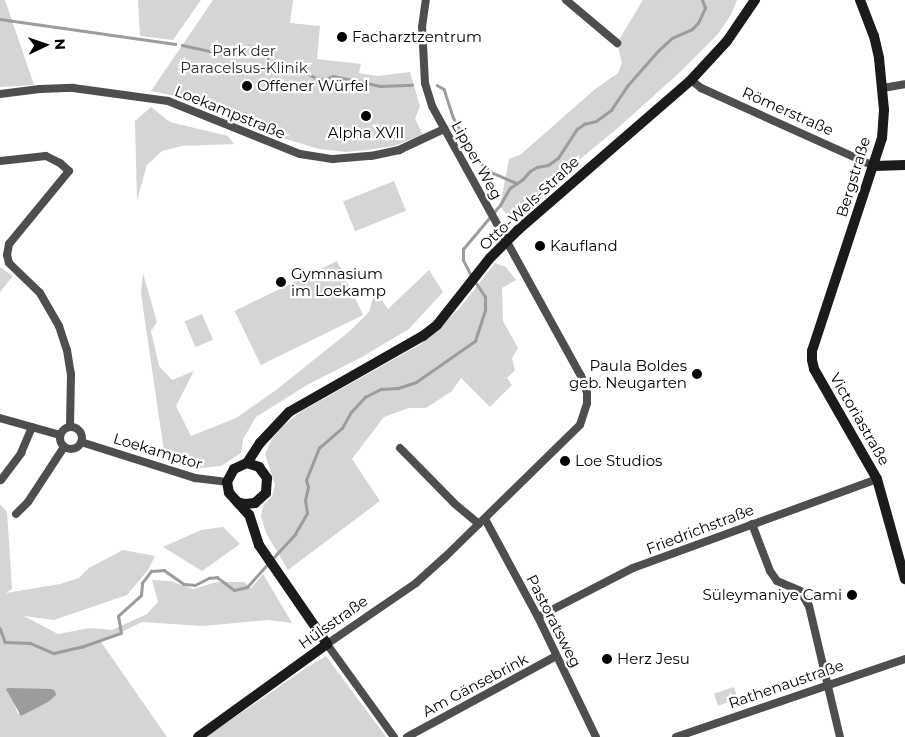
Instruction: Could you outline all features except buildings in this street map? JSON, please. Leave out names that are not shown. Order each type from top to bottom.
[{"type":"main road","name":"Bergstraße","points":[[812,360],[812,351],[882,138],[883,88],[874,36],[860,0]]},
{"type":"main road","name":"Otto-Wels-Straße","points":[[247,463],[260,443],[289,412],[423,336],[437,325],[490,258],[506,242],[691,80],[726,41],[752,2]]},
{"type":"main road","name":"Römerstraße","points":[[874,166],[905,165]]},
{"type":"main road","name":"Victoriastraße","points":[[812,360],[814,369],[877,479],[902,553],[905,579]]},
{"type":"main road","points":[[237,502],[245,504],[255,503],[263,498],[267,488],[267,478],[262,470],[259,456],[260,443]]},
{"type":"main road","points":[[262,470],[247,463],[234,469],[227,482],[229,493],[249,515],[264,554],[327,644]]},
{"type":"main road","points":[[249,515],[255,503]]},
{"type":"main road","name":"Hülsstraße","points":[[198,737],[327,644]]},
{"type":"street","name":"Lipper Weg","points":[[426,0],[422,27],[425,83],[432,106],[582,376],[587,394],[587,403]]},
{"type":"street","points":[[566,0],[617,43]]},
{"type":"street","name":"Römerstraße","points":[[691,80],[701,88],[874,166]]},
{"type":"street","points":[[883,88],[905,84]]},
{"type":"street","name":"Loekampstraße","points":[[0,94],[40,88],[73,88],[168,101],[300,154],[332,159],[370,156],[399,150],[444,129]]},
{"type":"street","points":[[0,161],[46,156],[69,170],[3,254],[40,293],[59,326],[67,350],[71,374],[70,427]]},
{"type":"street","name":"Hülsstraße","points":[[327,644],[416,583],[482,522],[580,425],[587,403]]},
{"type":"street","points":[[0,418],[60,435]]},
{"type":"street","points":[[1,480],[20,453],[32,427]]},
{"type":"street","points":[[70,427],[80,431],[81,442],[76,448],[64,447],[61,444],[60,435],[64,429],[70,427]]},
{"type":"street","name":"Loekamptor","points":[[81,442],[195,478],[227,482]]},
{"type":"street","points":[[16,514],[28,502],[64,447]]},
{"type":"street","points":[[400,448],[455,504],[482,522]]},
{"type":"street","name":"Friedrichstraße","points":[[538,617],[633,568],[877,479]]},
{"type":"street","name":"Pastoratsweg","points":[[482,522],[538,617],[596,737]]},
{"type":"street","points":[[752,524],[777,581],[800,591],[809,606],[840,737]]},
{"type":"street","points":[[327,644],[394,737]]},
{"type":"street","name":"Am Gänsebrink","points":[[408,737],[556,656]]},
{"type":"street","name":"Rathenaustraße","points":[[676,737],[905,659]]},
{"type":"green space","points":[[0,0],[5,0],[34,85],[0,87]]},
{"type":"green space","points":[[138,0],[201,0],[173,40],[140,36]]},
{"type":"green space","name":"Park der Paracelsus-Klinik","points":[[213,0],[293,0],[290,23],[320,26],[317,59],[361,64],[359,73],[377,76],[410,72],[420,106],[415,119],[423,135],[394,146],[367,150],[346,152],[319,149],[263,132],[195,100],[151,91]]},
{"type":"green space","points":[[643,0],[737,0],[731,15],[717,35],[679,73],[619,127],[509,218],[500,206],[509,159],[520,155],[594,90],[618,73],[622,63],[617,43]]},
{"type":"green space","points":[[151,107],[170,122],[228,136],[234,144],[182,146],[162,151],[147,165],[137,200],[135,121]]},
{"type":"green space","points":[[394,181],[406,211],[355,231],[343,202]]},
{"type":"green space","points":[[337,261],[363,315],[261,365],[235,311]]},
{"type":"green space","points":[[495,263],[506,267],[516,280],[502,288],[503,321],[518,348],[512,358],[515,370],[507,378],[512,385],[490,407],[461,378],[452,391],[426,408],[409,408],[384,417],[352,459],[380,501],[288,570],[266,533],[261,516],[263,506],[272,496],[275,485],[265,454],[272,439],[283,426],[302,411],[421,344],[459,309]]},
{"type":"green space","points":[[0,267],[13,276],[0,292]]},
{"type":"green space","points":[[429,270],[443,292],[409,329],[362,357],[307,385],[256,417],[243,439],[241,453],[221,466],[201,468],[165,458],[141,294],[143,273],[157,322],[151,331],[159,366],[172,380],[194,371],[176,406],[191,436],[236,418],[276,390],[351,330],[369,312],[375,291],[388,309]]},
{"type":"green space","points":[[202,314],[213,340],[195,347],[185,321]]},
{"type":"green space","points":[[0,504],[7,512],[12,589],[6,593],[60,584],[79,578],[89,568],[123,550],[155,556],[148,570],[127,595],[54,620],[24,616],[58,634],[90,628],[112,630],[147,614],[158,602],[152,580],[170,581],[193,589],[217,582],[244,582],[251,588],[263,574],[292,623],[268,620],[203,626],[142,622],[101,642],[167,737],[0,737]],"holes":[[[8,688],[20,690],[52,689],[18,714]]]},
{"type":"green space","points":[[223,527],[240,544],[202,571],[163,547],[201,530]]},
{"type":"green space","points":[[326,656],[386,737],[206,737],[306,668]]},
{"type":"green space","points":[[734,687],[738,699],[718,706],[714,693]]},
{"type":"shaded area","points":[[6,689],[52,689],[56,695],[48,702],[21,716]]},
{"type":"waterway","points":[[472,278],[463,260],[463,249],[500,205],[510,188],[522,180],[530,171],[537,167],[548,165],[558,158],[577,129],[584,124],[596,121],[611,110],[627,86],[658,51],[672,38],[692,29],[698,23],[705,8],[702,0]]},
{"type":"waterway","points":[[0,19],[175,44]]},
{"type":"waterway","points":[[182,45],[224,54],[249,46],[268,56],[271,66],[303,71],[316,78],[324,79],[333,76],[380,86],[412,85]]},
{"type":"waterway","points":[[437,85],[444,89],[453,117],[477,160],[493,173],[517,183]]},
{"type":"waterway","points":[[272,559],[295,534],[307,513],[305,501],[308,487],[306,480],[319,448],[342,428],[351,412],[365,397],[381,389],[398,388],[416,382],[475,341],[485,310],[485,297],[475,282]]},
{"type":"waterway","points":[[0,628],[5,642],[30,643],[54,653],[81,647],[121,633],[118,616],[141,595],[142,583],[151,571],[164,570],[184,584],[195,585],[209,578],[217,577],[234,590],[247,587],[268,564]]},
{"type":"place","name":"Facharztzentrum","points":[[342,37]]},
{"type":"place","name":"Offener Würfel","points":[[247,86]]},
{"type":"place","name":"Alpha XVII","points":[[366,116]]},
{"type":"place","name":"Kaufland","points":[[540,246]]},
{"type":"place","name":"Gymnasium im Loekamp","points":[[281,282]]},
{"type":"place","name":"Paula Boldes geb. Neugarten","points":[[697,374]]},
{"type":"place","name":"Loe Studios","points":[[565,461]]},
{"type":"place","name":"Süleymaniye Cami","points":[[852,595]]},
{"type":"place","name":"Herz Jesu","points":[[607,659]]}]
